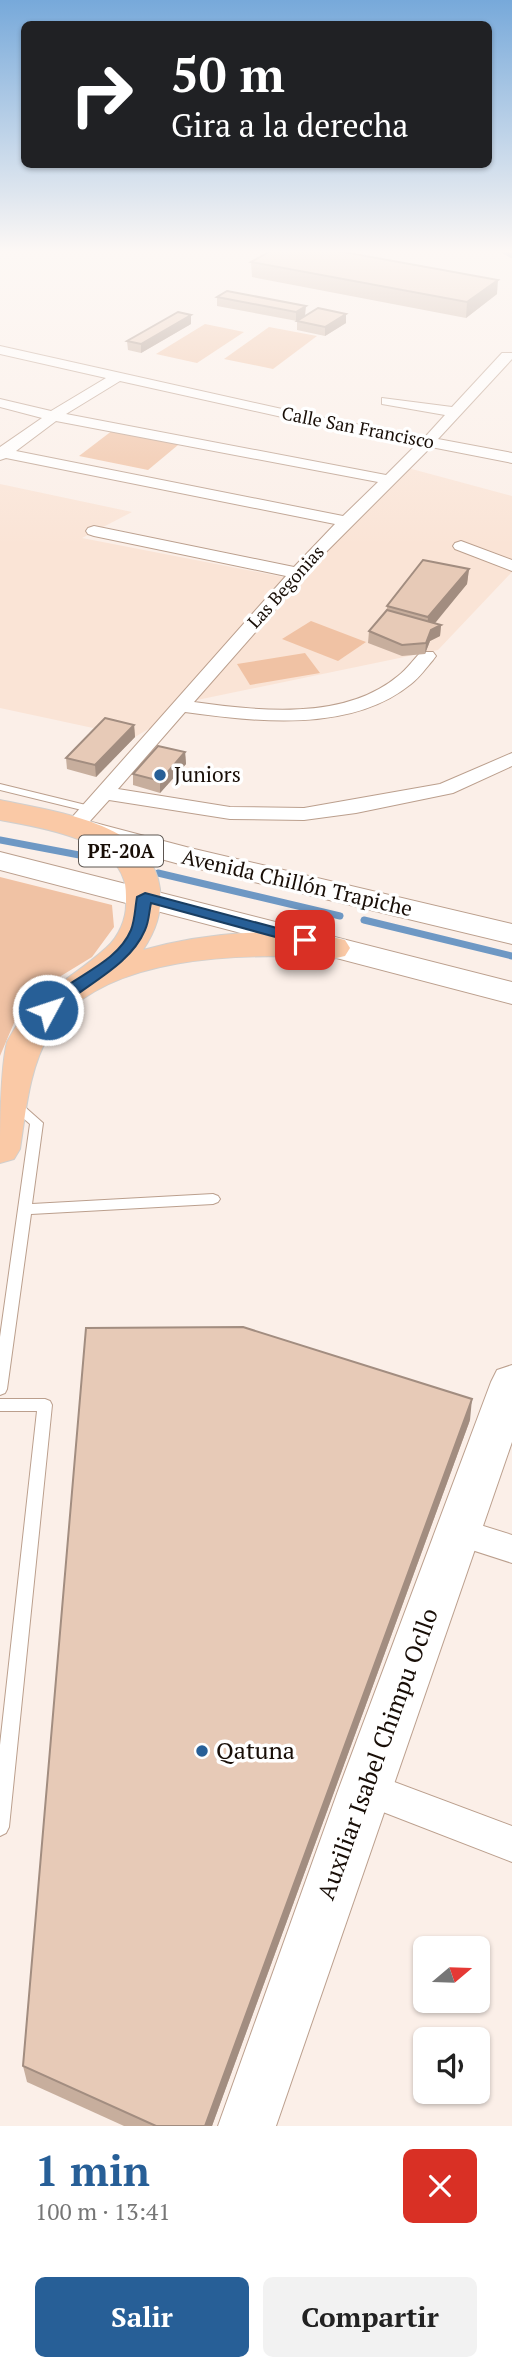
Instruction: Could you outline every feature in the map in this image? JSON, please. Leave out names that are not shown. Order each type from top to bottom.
[{"type":"main road","name":"Avenida Chillón Trapiche","points":[[0,810],[82,818]]},
{"type":"main road","name":"PE-20A","points":[[0,1149],[8,1099],[21,1053],[34,1028],[63,995],[118,957],[139,929],[145,897],[142,879],[133,862],[118,847],[98,835],[82,818]]},
{"type":"main road","points":[[82,983],[133,963],[192,948],[264,944],[332,948]]},
{"type":"street","name":"Calle San Francisco","points":[[0,350],[427,443],[512,458]]},
{"type":"street","name":"Las Begonias","points":[[82,818],[298,573],[427,443],[507,356]]},
{"type":"street","points":[[1,454],[53,416],[117,377]]},
{"type":"street","points":[[387,401],[455,412]]},
{"type":"street","points":[[0,403],[53,416],[390,480]]},
{"type":"street","points":[[1,454],[346,522]]},
{"type":"street","points":[[94,531],[298,573]]},
{"type":"street","points":[[461,546],[512,566]]},
{"type":"street","points":[[181,706],[263,716],[331,710],[394,688],[418,669],[427,656]]},
{"type":"street","points":[[104,793],[230,813],[304,814],[356,807],[446,789],[512,759]]},
{"type":"street","name":"Avenida Chillón Trapiche","points":[[82,818],[195,859],[512,934]]},
{"type":"street","name":"PE-20A","points":[[0,861],[145,897]]},
{"type":"street","points":[[145,897],[512,993]]},
{"type":"street","name":"Auxiliar Isabel Chimpu Ocllo","points":[[247,2126],[365,1788],[512,1382]]},
{"type":"street","points":[[458,1532],[512,1549]]},
{"type":"street","points":[[365,1788],[512,1844]]},
{"type":"lane","points":[[0,787],[82,818]]},
{"type":"lane","points":[[0,1389],[37,1123],[8,1099]]},
{"type":"lane","points":[[25,1209],[213,1199]]},
{"type":"lane","points":[[0,1405],[45,1405],[0,1827]]},
{"type":"shaded area","points":[[165,348],[219,348],[197,363],[156,354]]},
{"type":"shaded area","points":[[239,348],[301,348],[273,369],[224,359]]},
{"type":"shaded area","points":[[117,427],[184,440],[148,470],[79,456]]},
{"type":"shaded area","points":[[397,465],[512,496],[512,572],[438,650],[197,700],[135,737],[0,708],[0,484],[132,512],[82,538],[283,577]]},
{"type":"shaded area","points":[[311,621],[366,642],[338,661],[282,639]]},
{"type":"shaded area","points":[[305,653],[320,673],[250,685],[237,664]]},
{"type":"shaded area","points":[[0,877],[112,905],[114,927],[92,957],[56,979],[19,1011],[0,1056]]},
{"type":"building","points":[[423,560],[469,569],[428,617],[387,606]]},
{"type":"building","points":[[387,610],[441,625],[431,630],[426,643],[402,645],[369,631]]},
{"type":"building","points":[[105,718],[134,725],[95,765],[66,758]]},
{"type":"building","points":[[158,746],[185,752],[160,781],[133,774]]},
{"type":"building","name":"Qatuna","points":[[243,1327],[472,1399],[205,2126],[156,2126],[23,2066],[86,1328]]},
{"type":"waterway","points":[[0,840],[116,862]]},
{"type":"waterway","points":[[158,873],[340,916]]},
{"type":"waterway","points":[[364,920],[512,956]]},
{"type":"place","name":"Juniors","points":[[160,775]]},
{"type":"place","name":"Qatuna","points":[[202,1751]]},
{"type":"route","points":[[48,1010],[63,995],[118,957],[139,929],[145,897],[305,940]]}]
